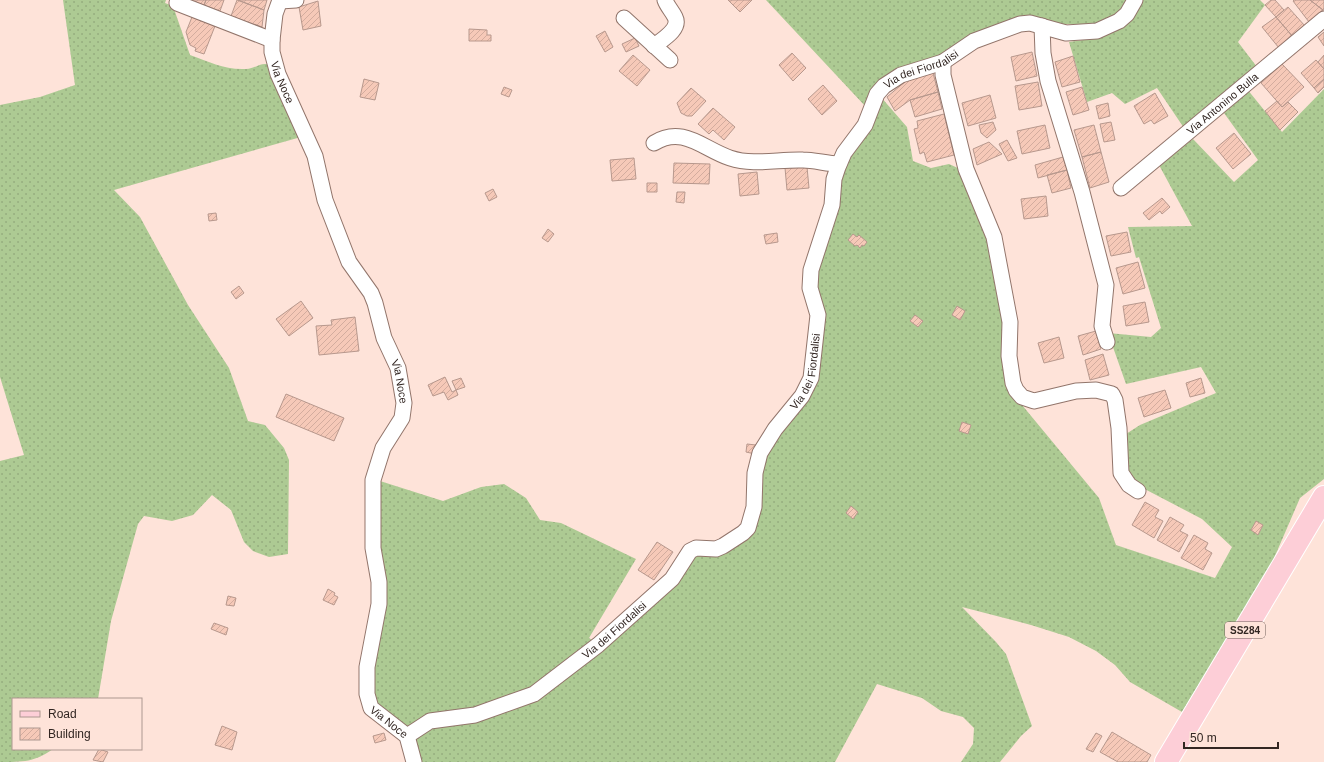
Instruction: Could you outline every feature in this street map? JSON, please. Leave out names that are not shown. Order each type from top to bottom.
[{"type":"main road","name":"SS284","points":[[1166,762],[1324,497]]},
{"type":"street","points":[[280,0],[296,0]]},
{"type":"street","name":"Via Noce","points":[[280,0],[275,14],[272,40],[272,52],[278,74],[315,156],[329,213],[349,262],[375,303],[384,338],[398,368],[404,402],[402,418],[383,448],[373,480],[373,548],[379,582],[378,604],[367,667],[367,694],[370,708],[406,736],[414,762]]},
{"type":"street","points":[[654,46],[675,28],[677,23],[676,18],[665,0]]},
{"type":"street","name":"Via dei Fiordalisi","points":[[406,736],[430,720],[470,716],[534,694],[598,645],[672,579],[690,551],[696,548],[716,549],[743,533],[748,528],[754,507],[755,473],[760,453],[775,429],[802,396],[811,378],[818,315],[810,288],[811,270],[832,205],[834,179],[844,153],[865,125],[877,94],[884,86],[901,75],[943,62],[974,41],[1020,24],[1042,26],[1066,33],[1097,31],[1119,21],[1127,14],[1135,0]]},
{"type":"street","points":[[177,3],[272,40]]},
{"type":"street","points":[[624,18],[670,60]]},
{"type":"street","name":"Via Antonino Bulla","points":[[1121,188],[1324,19]]},
{"type":"street","points":[[1042,26],[1043,53],[1048,81],[1082,192],[1106,284],[1102,326],[1107,342]]},
{"type":"street","points":[[943,62],[943,75],[966,169],[994,237],[1010,322],[1009,356],[1013,383],[1022,396],[1034,401],[1076,391],[1096,390],[1112,394],[1115,400],[1119,428],[1121,473],[1129,485],[1138,491]]},
{"type":"street","points":[[654,143],[662,138],[679,136],[731,158],[758,162],[803,160],[839,164]]},
{"type":"green space","points":[[63,0],[166,0],[165,3],[173,6],[190,55],[217,65],[238,69],[249,69],[261,64],[267,64],[301,137],[114,190],[140,217],[188,305],[229,368],[248,421],[265,425],[284,448],[289,460],[288,554],[269,557],[253,551],[244,542],[231,510],[212,495],[193,515],[172,521],[144,516],[138,524],[111,621],[98,698],[12,698],[12,750],[51,750],[34,759],[15,762],[0,762],[0,461],[24,455],[0,377],[0,105],[40,97],[75,85]]},
{"type":"green space","points":[[766,0],[1129,0],[1122,11],[1096,24],[1057,24],[1032,16],[930,60],[866,107]]},
{"type":"green space","points":[[1142,0],[1260,0],[1265,5],[1238,42],[1257,67],[1184,128],[1157,88],[1125,104],[1112,93],[1087,102],[1069,42],[1097,38]]},
{"type":"green space","points":[[1247,89],[1282,132],[1324,89],[1324,479],[1300,498],[1265,579],[1182,712],[1130,682],[1115,665],[1096,651],[1069,637],[1031,625],[962,607],[1006,654],[1032,726],[1021,736],[1000,762],[961,762],[973,744],[974,728],[963,717],[941,711],[922,698],[877,684],[835,762],[419,762],[414,735],[424,729],[527,702],[693,556],[748,535],[762,461],[806,398],[815,286],[839,182],[845,165],[880,96],[907,127],[913,161],[931,168],[949,164],[960,169],[992,240],[1012,393],[1099,498],[1116,545],[1215,578],[1232,547],[1202,519],[1137,485],[1127,471],[1126,434],[1140,425],[1216,393],[1201,367],[1126,384],[1108,333],[1151,337],[1161,328],[1139,257],[1136,258],[1128,227],[1192,226],[1159,165],[1193,139],[1234,182],[1258,160],[1224,113]]},
{"type":"green space","points":[[380,481],[443,501],[481,487],[504,484],[526,498],[540,520],[561,523],[636,559],[589,638],[595,642],[531,691],[409,727],[402,727],[371,699]]},
{"type":"building","points":[[190,0],[206,0],[204,5]]},
{"type":"building","points":[[206,0],[224,0],[220,11],[204,5]]},
{"type":"building","points":[[237,0],[264,10],[262,27],[231,16]]},
{"type":"building","points":[[238,0],[267,0],[264,10]]},
{"type":"building","points":[[728,0],[752,0],[740,12]]},
{"type":"building","points":[[1271,0],[1275,0],[1284,10],[1276,17],[1265,5]]},
{"type":"building","points":[[1310,0],[1323,10],[1309,22],[1293,1]]},
{"type":"building","points":[[1310,0],[1324,0],[1324,10],[1323,10]]},
{"type":"building","points":[[318,1],[321,26],[303,30],[299,7]]},
{"type":"building","points":[[1288,7],[1305,26],[1293,37],[1276,17]]},
{"type":"building","points":[[192,17],[215,26],[204,54],[195,51],[196,48],[190,45],[186,32]]},
{"type":"building","points":[[1276,17],[1293,37],[1279,48],[1262,27]]},
{"type":"building","points":[[469,29],[487,30],[487,35],[491,35],[491,41],[469,41]]},
{"type":"building","points":[[605,31],[613,47],[605,52],[596,36]]},
{"type":"building","points":[[1324,32],[1324,46],[1318,37]]},
{"type":"building","points":[[635,38],[639,46],[626,52],[622,44]]},
{"type":"building","points":[[1032,52],[1037,76],[1016,81],[1011,57]]},
{"type":"building","points":[[792,53],[806,68],[793,81],[779,65]]},
{"type":"building","points":[[633,55],[650,70],[637,86],[619,71]]},
{"type":"building","points":[[1324,55],[1324,69],[1318,62]]},
{"type":"building","points":[[1073,56],[1080,82],[1062,87],[1055,62]]},
{"type":"building","points":[[1316,60],[1324,69],[1324,79],[1314,88],[1301,73]]},
{"type":"building","points":[[1282,64],[1304,87],[1282,107],[1261,83]]},
{"type":"building","points":[[933,73],[938,92],[910,100],[895,111],[887,97],[907,80]]},
{"type":"building","points":[[364,79],[379,83],[375,100],[360,97]]},
{"type":"building","points":[[1324,79],[1324,87],[1318,93],[1314,88]]},
{"type":"building","points":[[1038,82],[1042,106],[1019,110],[1015,86]]},
{"type":"building","points":[[823,85],[837,101],[822,115],[808,99]]},
{"type":"building","points":[[504,87],[512,90],[509,97],[501,94]]},
{"type":"building","points":[[1082,87],[1089,110],[1073,115],[1066,92]]},
{"type":"building","points":[[691,88],[706,101],[692,116],[687,116],[681,113],[677,103]]},
{"type":"building","points":[[938,92],[942,109],[915,117],[910,100]]},
{"type":"building","points":[[1155,93],[1168,116],[1154,124],[1151,120],[1144,124],[1134,106]]},
{"type":"building","points":[[990,95],[996,118],[968,126],[962,103]]},
{"type":"building","points":[[1277,101],[1282,107],[1288,102],[1298,112],[1280,130],[1265,111]]},
{"type":"building","points":[[1108,103],[1110,116],[1099,119],[1096,106]]},
{"type":"building","points":[[713,108],[735,127],[724,140],[713,130],[709,134],[698,124]]},
{"type":"building","points":[[944,114],[954,155],[927,162],[924,152],[920,154],[914,129],[918,128],[917,121]]},
{"type":"building","points":[[993,122],[996,130],[987,138],[981,133],[979,125]]},
{"type":"building","points":[[1111,122],[1115,140],[1104,142],[1100,124]]},
{"type":"building","points":[[1045,125],[1050,148],[1022,154],[1017,131]]},
{"type":"building","points":[[1094,125],[1101,152],[1082,157],[1074,130]]},
{"type":"building","points":[[1234,133],[1251,154],[1233,169],[1216,148]]},
{"type":"building","points":[[1007,140],[1017,158],[1008,161],[999,144]]},
{"type":"building","points":[[989,142],[1002,154],[977,165],[973,149]]},
{"type":"building","points":[[1101,152],[1109,182],[1090,188],[1082,157]]},
{"type":"building","points":[[1063,157],[1067,170],[1038,178],[1035,165]]},
{"type":"building","points":[[634,158],[636,179],[612,181],[610,160]]},
{"type":"building","points":[[674,163],[710,164],[709,184],[673,183]]},
{"type":"building","points":[[807,167],[809,188],[787,190],[785,168]]},
{"type":"building","points":[[1067,170],[1071,188],[1052,193],[1047,175]]},
{"type":"building","points":[[757,172],[759,194],[740,196],[738,174]]},
{"type":"building","points":[[647,183],[657,183],[657,192],[647,192]]},
{"type":"building","points":[[493,189],[497,197],[489,201],[485,193]]},
{"type":"building","points":[[677,192],[685,192],[684,203],[676,202]]},
{"type":"building","points":[[1046,196],[1048,216],[1024,219],[1021,199]]},
{"type":"building","points":[[1162,198],[1170,207],[1162,214],[1160,211],[1149,220],[1143,213]]},
{"type":"building","points":[[216,213],[217,220],[209,221],[208,214]]},
{"type":"building","points":[[548,229],[554,234],[548,242],[542,238]]},
{"type":"building","points":[[1127,232],[1131,252],[1111,256],[1106,236]]},
{"type":"building","points":[[777,233],[778,242],[766,244],[764,235]]},
{"type":"building","points":[[853,234],[857,237],[859,235],[867,242],[864,246],[862,245],[860,248],[848,240]]},
{"type":"building","points":[[1138,262],[1145,288],[1123,294],[1116,268]]},
{"type":"building","points":[[239,286],[244,293],[236,299],[231,292]]},
{"type":"building","points":[[301,301],[313,318],[289,336],[276,319]]},
{"type":"building","points":[[1145,302],[1149,322],[1126,326],[1123,306]]},
{"type":"building","points":[[957,306],[965,311],[960,320],[952,315]]},
{"type":"building","points":[[915,315],[923,321],[918,327],[910,321]]},
{"type":"building","points":[[355,317],[359,351],[319,355],[316,326],[332,325],[331,320]]},
{"type":"building","points":[[1096,331],[1101,349],[1083,355],[1078,336]]},
{"type":"building","points":[[1059,337],[1064,358],[1044,363],[1038,343]]},
{"type":"building","points":[[1103,354],[1109,375],[1090,380],[1085,360]]},
{"type":"building","points":[[445,377],[452,392],[456,390],[458,395],[448,400],[444,392],[433,396],[428,385]]},
{"type":"building","points":[[461,378],[465,387],[456,390],[452,381]]},
{"type":"building","points":[[1201,378],[1205,393],[1190,397],[1186,383]]},
{"type":"building","points":[[1165,390],[1171,408],[1144,417],[1138,398]]},
{"type":"building","points":[[286,394],[344,418],[334,441],[276,417]]},
{"type":"building","points":[[962,422],[971,425],[968,434],[959,431]]},
{"type":"building","points":[[747,444],[756,445],[755,454],[746,452]]},
{"type":"building","points":[[1145,502],[1159,510],[1155,517],[1163,521],[1154,538],[1132,525]]},
{"type":"building","points":[[851,506],[858,512],[853,519],[846,513]]},
{"type":"building","points":[[1170,517],[1184,525],[1180,531],[1188,535],[1179,552],[1157,540]]},
{"type":"building","points":[[1256,521],[1263,525],[1258,535],[1251,530]]},
{"type":"building","points":[[1194,535],[1208,543],[1205,549],[1212,553],[1203,570],[1181,558]]},
{"type":"building","points":[[657,542],[673,552],[654,580],[638,570]]},
{"type":"building","points":[[328,589],[335,593],[334,595],[338,597],[334,605],[323,600]]},
{"type":"building","points":[[228,596],[236,598],[234,606],[226,605]]},
{"type":"building","points":[[214,623],[228,628],[226,635],[211,629]]},
{"type":"building","points":[[222,726],[237,732],[232,750],[215,745]]},
{"type":"building","points":[[1112,732],[1151,755],[1147,762],[1118,762],[1100,752]]},
{"type":"building","points":[[384,733],[386,740],[375,743],[373,736]]},
{"type":"building","points":[[1096,733],[1102,736],[1093,752],[1086,749]]},
{"type":"building","points":[[98,750],[108,752],[103,762],[93,760]]}]
